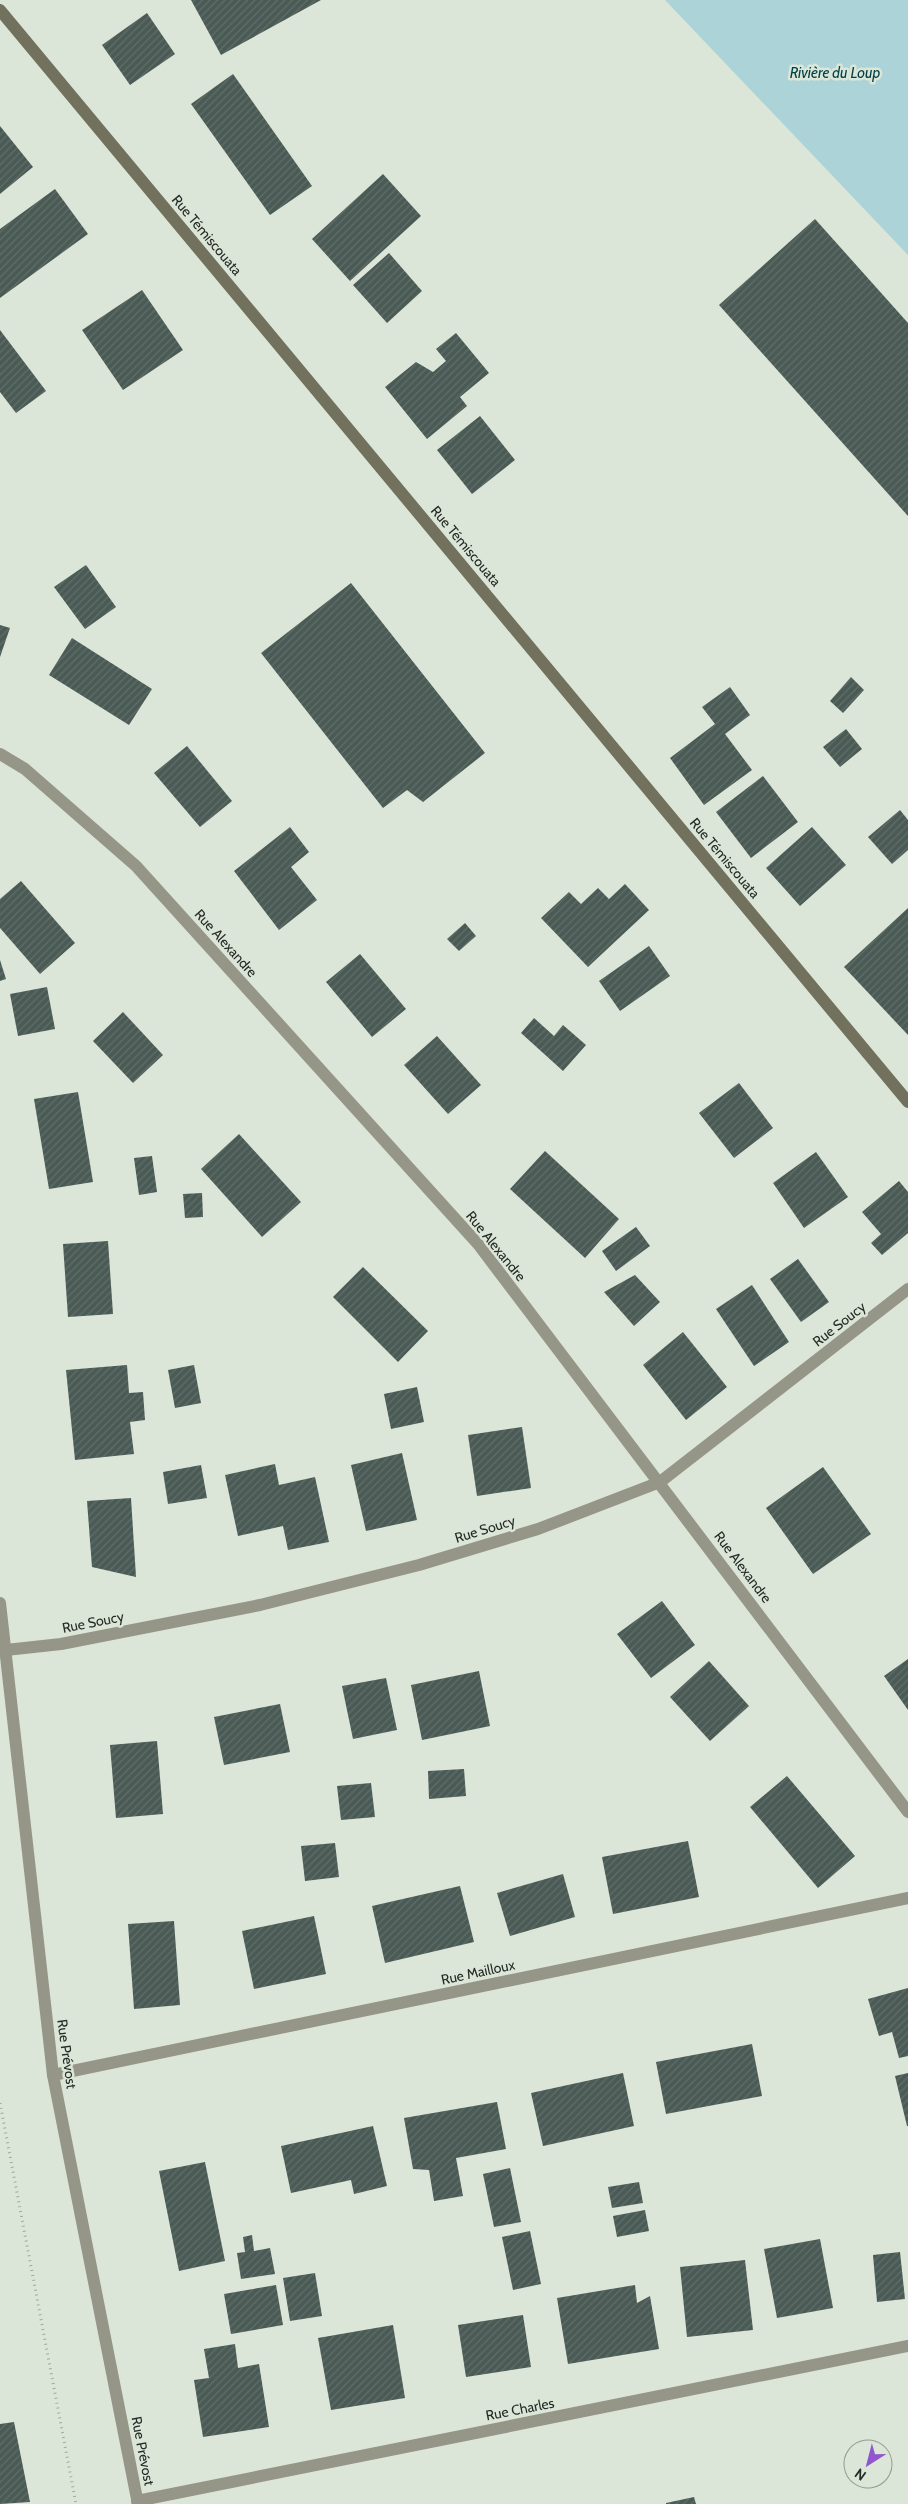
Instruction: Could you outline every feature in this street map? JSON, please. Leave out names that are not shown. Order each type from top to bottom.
[{"type":"main road","name":"Rue Témiscouata","points":[[0,10],[908,1102]]},
{"type":"street","name":"Rue Alexandre","points":[[0,754],[25,769],[136,866],[478,1244],[908,1812]]},
{"type":"street","name":"Rue Soucy","points":[[6,1650],[61,1644],[260,1605],[420,1564],[538,1529],[660,1482],[908,1290]]},
{"type":"street","name":"Rue Prévost","points":[[0,1603],[53,2075],[138,2503]]},
{"type":"street","name":"Rue Mailloux","points":[[53,2075],[908,1898]]},
{"type":"street","name":"Rue Charles","points":[[138,2503],[908,2346]]},
{"type":"path","points":[[0,2102],[76,2504]]},
{"type":"water","name":"Rivière du Loup","points":[[665,0],[908,0],[908,255]]},
{"type":"building","points":[[191,0],[321,0],[221,55]]},
{"type":"building","points":[[147,13],[175,54],[130,85],[102,45]]},
{"type":"building","points":[[233,74],[312,186],[270,215],[191,104]]},
{"type":"building","points":[[0,126],[33,167],[0,194]]},
{"type":"building","points":[[383,174],[421,216],[350,281],[312,239]]},
{"type":"building","points":[[55,189],[88,234],[0,298],[0,229]]},
{"type":"building","points":[[815,219],[908,323],[908,516],[719,305]]},
{"type":"building","points":[[389,253],[422,291],[387,323],[353,285]]},
{"type":"building","points":[[142,290],[183,350],[123,390],[82,330]]},
{"type":"building","points":[[0,330],[46,391],[16,413],[0,392]]},
{"type":"building","points":[[456,333],[489,373],[460,397],[467,406],[427,439],[385,387],[416,362],[433,372],[446,361],[436,349]]},
{"type":"building","points":[[480,416],[515,460],[472,494],[437,450]]},
{"type":"building","points":[[86,565],[116,607],[85,629],[54,587]]},
{"type":"building","points":[[351,583],[485,753],[423,802],[407,790],[383,808],[261,653]]},
{"type":"building","points":[[0,625],[10,628],[0,657]]},
{"type":"building","points":[[72,638],[152,689],[129,725],[49,675]]},
{"type":"building","points":[[851,677],[864,690],[843,713],[830,701]]},
{"type":"building","points":[[730,687],[750,715],[725,734],[752,770],[704,805],[670,758],[715,724],[702,707]]},
{"type":"building","points":[[846,729],[862,749],[840,767],[823,747]]},
{"type":"building","points":[[187,746],[232,801],[200,827],[154,773]]},
{"type":"building","points":[[763,776],[798,822],[751,858],[716,812]]},
{"type":"building","points":[[900,810],[908,820],[908,850],[892,864],[868,837]]},
{"type":"building","points":[[290,827],[309,852],[291,867],[317,900],[279,930],[234,871]]},
{"type":"building","points":[[812,827],[846,865],[800,906],[766,868]]},
{"type":"building","points":[[21,881],[75,943],[40,974],[0,928],[0,899]]},
{"type":"building","points":[[625,884],[649,910],[588,967],[541,918],[569,892],[581,904],[598,888],[609,899]]},
{"type":"building","points":[[908,908],[908,1035],[844,967]]},
{"type":"building","points":[[465,923],[476,936],[459,951],[447,939]]},
{"type":"building","points":[[649,946],[670,976],[620,1011],[599,981]]},
{"type":"building","points":[[360,954],[406,1009],[372,1037],[326,982]]},
{"type":"building","points":[[0,960],[6,979],[0,981]]},
{"type":"building","points":[[47,987],[55,1029],[18,1036],[10,994]]},
{"type":"building","points":[[123,1012],[163,1055],[133,1083],[93,1041]]},
{"type":"building","points":[[534,1018],[554,1036],[563,1025],[586,1045],[563,1071],[521,1033]]},
{"type":"building","points":[[437,1036],[481,1085],[448,1114],[404,1065]]},
{"type":"building","points":[[739,1083],[773,1128],[734,1158],[699,1113]]},
{"type":"building","points":[[78,1092],[93,1182],[49,1189],[34,1099]]},
{"type":"building","points":[[239,1134],[301,1202],[262,1237],[201,1169]]},
{"type":"building","points":[[545,1151],[619,1219],[585,1258],[510,1189]]},
{"type":"building","points":[[816,1152],[848,1197],[804,1228],[773,1183]]},
{"type":"building","points":[[152,1156],[157,1192],[139,1195],[134,1158]]},
{"type":"building","points":[[899,1181],[908,1192],[908,1233],[882,1255],[871,1243],[881,1234],[862,1212]]},
{"type":"building","points":[[202,1193],[203,1217],[185,1218],[183,1194]]},
{"type":"building","points":[[636,1227],[650,1246],[616,1271],[602,1251]]},
{"type":"building","points":[[108,1241],[113,1314],[68,1317],[63,1244]]},
{"type":"building","points":[[798,1259],[829,1302],[801,1322],[770,1279]]},
{"type":"building","points":[[363,1267],[428,1331],[398,1362],[333,1297]]},
{"type":"building","points":[[635,1275],[660,1302],[634,1326],[604,1292]]},
{"type":"building","points":[[752,1285],[789,1342],[754,1366],[716,1309]]},
{"type":"building","points":[[683,1332],[727,1387],[686,1420],[643,1365]]},
{"type":"building","points":[[127,1365],[129,1393],[143,1392],[145,1420],[130,1422],[134,1454],[75,1460],[66,1370]]},
{"type":"building","points":[[194,1365],[201,1403],[175,1408],[168,1370]]},
{"type":"building","points":[[417,1387],[424,1422],[391,1429],[384,1394]]},
{"type":"building","points":[[522,1427],[531,1488],[477,1496],[468,1435]]},
{"type":"building","points":[[402,1453],[417,1520],[366,1531],[351,1465]]},
{"type":"building","points":[[275,1464],[279,1485],[315,1477],[329,1542],[288,1550],[283,1526],[238,1536],[225,1475]]},
{"type":"building","points":[[201,1465],[207,1498],[168,1504],[163,1472]]},
{"type":"building","points":[[823,1467],[871,1534],[813,1574],[766,1508]]},
{"type":"building","points":[[131,1498],[136,1577],[92,1567],[87,1501]]},
{"type":"building","points":[[662,1601],[695,1645],[651,1678],[617,1634]]},
{"type":"building","points":[[908,1659],[908,1710],[884,1676]]},
{"type":"building","points":[[709,1661],[749,1706],[710,1741],[670,1697]]},
{"type":"building","points":[[479,1671],[490,1726],[422,1740],[411,1685]]},
{"type":"building","points":[[386,1678],[397,1730],[353,1739],[342,1686]]},
{"type":"building","points":[[280,1704],[290,1752],[224,1765],[214,1717]]},
{"type":"building","points":[[157,1741],[163,1814],[116,1818],[110,1745]]},
{"type":"building","points":[[464,1769],[466,1796],[429,1799],[428,1771]]},
{"type":"building","points":[[787,1776],[855,1856],[818,1888],[750,1807]]},
{"type":"building","points":[[371,1783],[375,1817],[341,1820],[337,1786]]},
{"type":"building","points":[[688,1841],[699,1897],[613,1914],[602,1857]]},
{"type":"building","points":[[335,1843],[339,1877],[305,1881],[301,1846]]},
{"type":"building","points":[[563,1874],[575,1917],[510,1936],[497,1893]]},
{"type":"building","points":[[460,1886],[474,1942],[385,1963],[372,1906]]},
{"type":"building","points":[[314,1916],[326,1974],[254,1989],[242,1931]]},
{"type":"building","points":[[174,1921],[180,2005],[134,2009],[128,1924]]},
{"type":"building","points":[[908,1988],[908,2056],[899,2058],[892,2032],[879,2036],[868,1999]]},
{"type":"building","points":[[752,2044],[762,2096],[666,2114],[656,2062]]},
{"type":"building","points":[[623,2073],[634,2126],[543,2146],[531,2093]]},
{"type":"building","points":[[908,2073],[908,2126],[907,2126],[895,2076]]},
{"type":"building","points":[[497,2102],[506,2149],[456,2158],[463,2196],[434,2201],[429,2170],[413,2169],[404,2118]]},
{"type":"building","points":[[373,2126],[387,2186],[354,2194],[351,2180],[291,2193],[281,2146]]},
{"type":"building","points":[[205,2162],[225,2261],[179,2271],[159,2171]]},
{"type":"building","points":[[510,2168],[521,2222],[494,2227],[483,2174]]},
{"type":"building","points":[[639,2182],[643,2203],[612,2208],[608,2187]]},
{"type":"building","points":[[645,2210],[649,2231],[617,2237],[613,2216]]},
{"type":"building","points":[[530,2231],[541,2284],[513,2290],[502,2237]]},
{"type":"building","points":[[252,2235],[254,2251],[270,2248],[275,2274],[241,2279],[237,2253],[245,2252],[243,2237]]},
{"type":"building","points":[[820,2239],[833,2308],[777,2318],[764,2249]]},
{"type":"building","points":[[900,2252],[905,2299],[877,2302],[873,2255]]},
{"type":"building","points":[[745,2260],[753,2330],[687,2337],[680,2267]]},
{"type":"building","points":[[315,2273],[322,2316],[290,2321],[283,2278]]},
{"type":"building","points":[[276,2285],[283,2325],[231,2334],[224,2294]]},
{"type":"building","points":[[635,2285],[637,2303],[650,2296],[659,2349],[568,2364],[557,2298]]},
{"type":"building","points":[[523,2315],[531,2367],[466,2377],[458,2325]]},
{"type":"building","points":[[393,2325],[405,2398],[331,2410],[318,2338]]},
{"type":"building","points":[[235,2344],[238,2368],[259,2364],[269,2427],[203,2437],[194,2380],[209,2378],[204,2349]]},
{"type":"building","points":[[14,2422],[30,2502],[0,2504],[0,2424]]},
{"type":"building","points":[[694,2497],[696,2504],[666,2504],[666,2503]]}]
